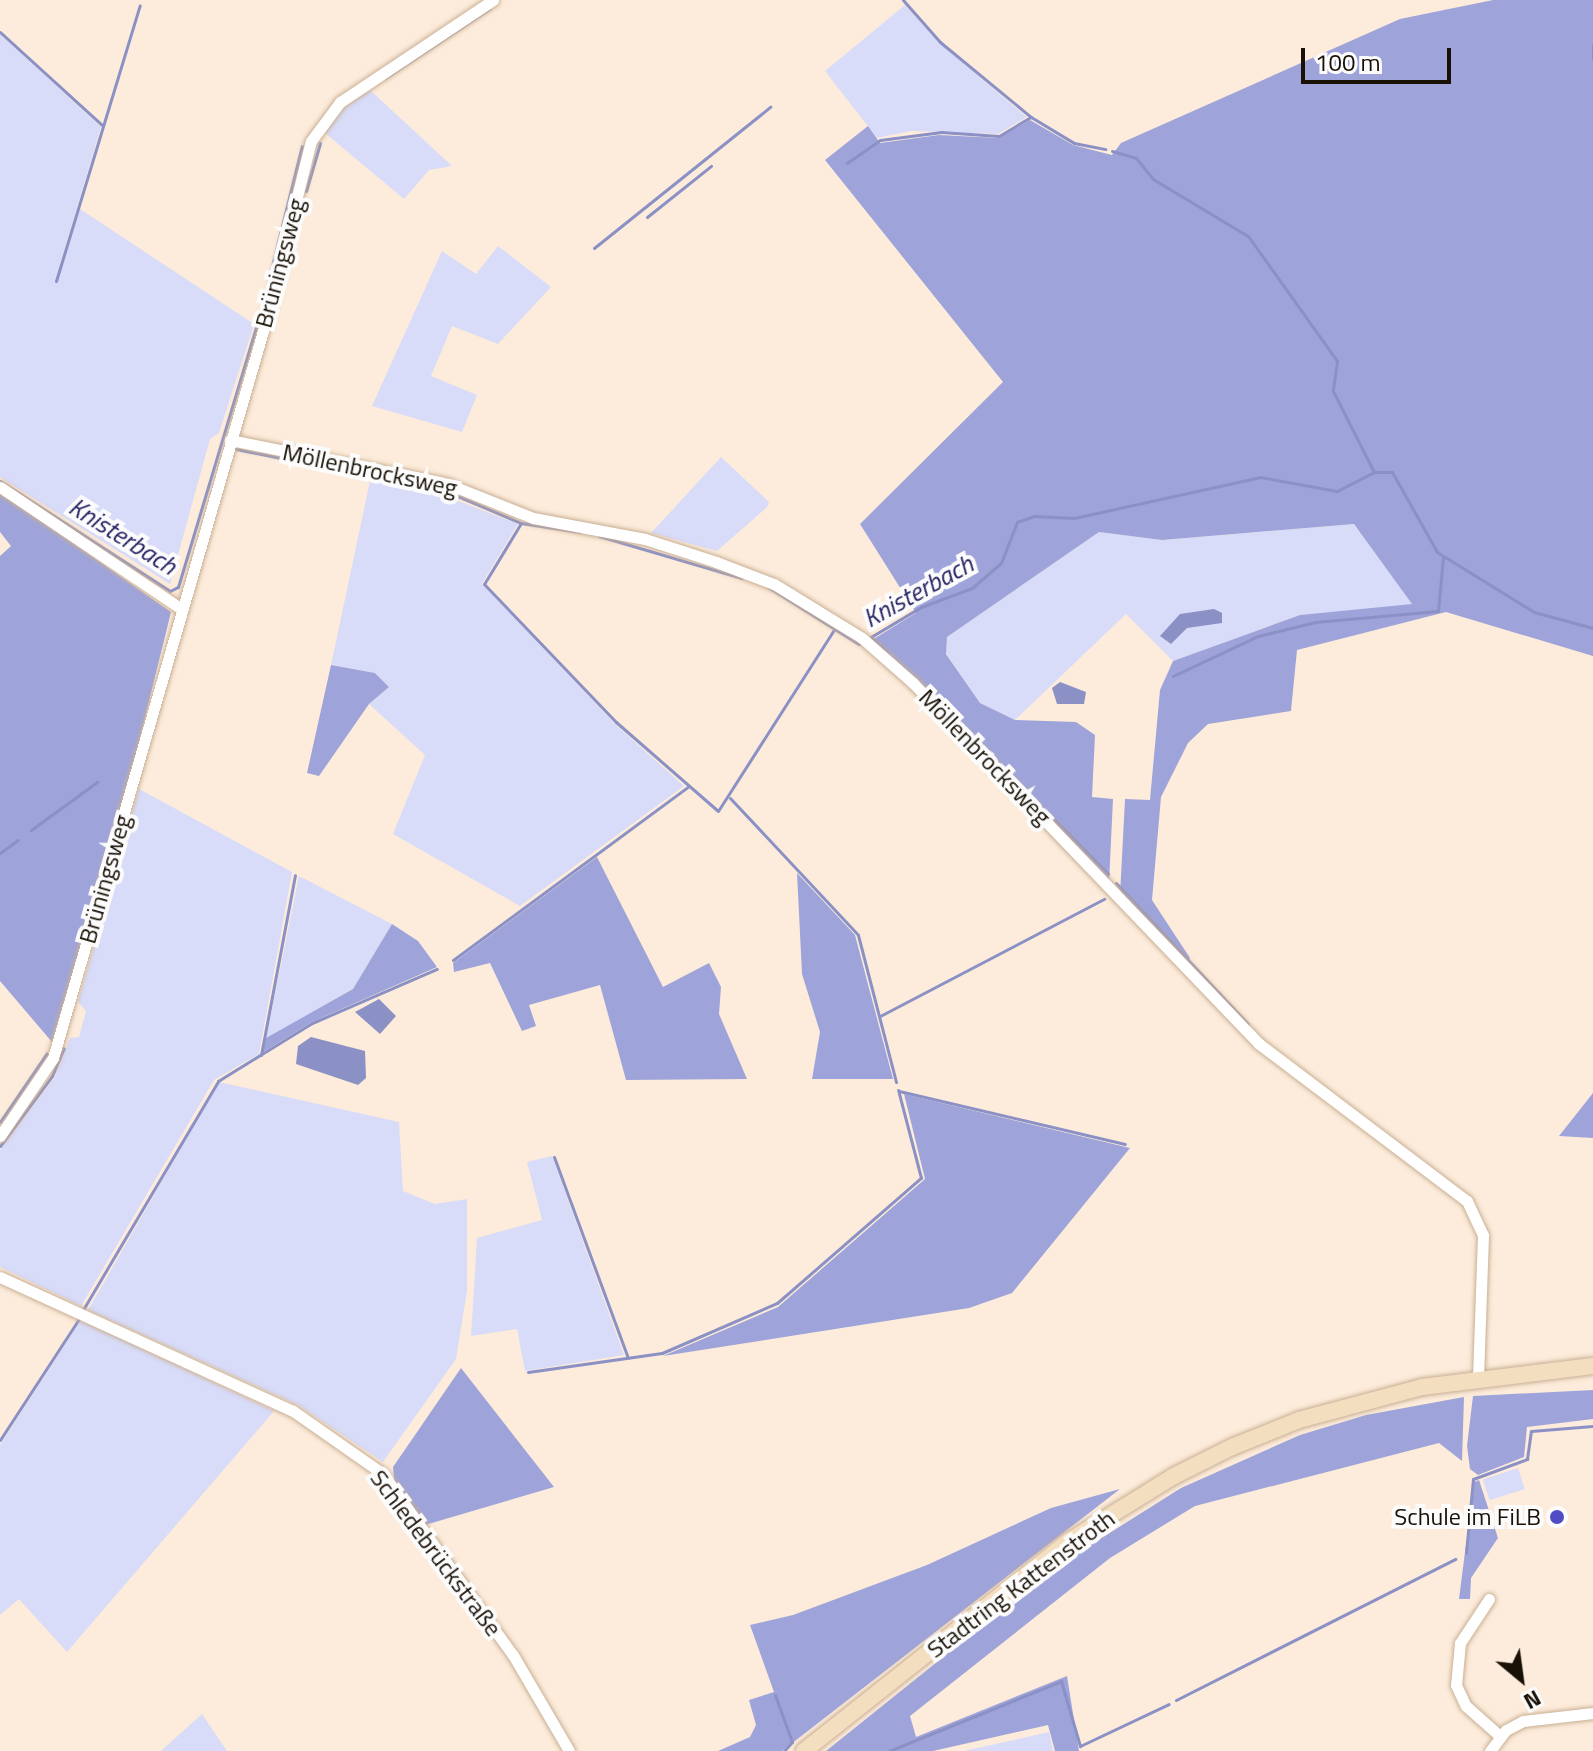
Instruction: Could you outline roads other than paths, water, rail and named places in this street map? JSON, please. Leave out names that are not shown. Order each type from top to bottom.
[{"type":"main road","name":"Stadtring Kattenstroth","points":[[804,1751],[1069,1541],[1174,1476],[1311,1416],[1406,1391],[1593,1366]]},
{"type":"main road","name":"Stadtring Kattenstroth","points":[[1481,1379],[1593,1377]]},
{"type":"street","name":"Brüningsweg","points":[[0,1136],[53,1058],[230,440],[311,141],[324,118],[359,89],[493,0]]},
{"type":"street","name":"Möllenbrocksweg","points":[[230,440],[448,484],[533,518],[645,539],[774,584],[865,640],[923,693],[1258,1043],[1467,1201],[1483,1235],[1481,1379]]},
{"type":"street","points":[[0,487],[180,608]]},
{"type":"street","name":"Schledebrückstraße","points":[[0,1277],[293,1411],[382,1473],[513,1655],[569,1751]]},
{"type":"street","points":[[1489,1599],[1460,1643],[1456,1685],[1466,1706],[1500,1736]]},
{"type":"street","points":[[1490,1751],[1500,1736],[1537,1717],[1590,1715]]},
{"type":"waterway","points":[[903,0],[940,42],[1031,117],[1074,143],[1105,149]]},
{"type":"waterway","points":[[56,281],[140,5]]},
{"type":"waterway","points":[[385,78],[489,9]]},
{"type":"waterway","points":[[0,32],[103,126]]},
{"type":"waterway","points":[[1593,45],[1593,59]]},
{"type":"waterway","points":[[594,248],[770,107]]},
{"type":"waterway","points":[[847,163],[880,140],[941,132],[999,136],[1031,117]]},
{"type":"waterway","points":[[306,191],[320,143]]},
{"type":"waterway","name":"Knisterbach","points":[[0,481],[170,591],[178,587],[260,314],[302,146]]},
{"type":"waterway","points":[[1112,151],[1136,158],[1153,179],[1248,236],[1337,361],[1333,391],[1374,472]]},
{"type":"waterway","points":[[647,217],[711,166]]},
{"type":"waterway","name":"Knisterbach","points":[[236,449],[448,492],[521,523],[580,532]]},
{"type":"waterway","name":"Knisterbach","points":[[768,587],[859,644],[921,607],[972,588],[1001,563],[1017,522],[1034,516],[1074,518],[1260,477],[1337,491],[1374,472],[1392,472],[1437,552],[1534,612],[1593,628]]},
{"type":"waterway","points":[[521,523],[484,584],[616,722],[718,811],[835,628]]},
{"type":"waterway","name":"Knisterbach","points":[[599,536],[742,578]]},
{"type":"waterway","points":[[1173,676],[1258,636],[1315,622],[1438,611],[1443,557]]},
{"type":"waterway","points":[[871,637],[888,653]]},
{"type":"waterway","points":[[942,706],[1108,874]]},
{"type":"waterway","points":[[31,830],[97,782]]},
{"type":"waterway","points":[[453,960],[689,786]]},
{"type":"waterway","points":[[730,798],[858,935],[896,1082]]},
{"type":"waterway","points":[[0,853],[18,840]]},
{"type":"waterway","points":[[261,1055],[295,875]]},
{"type":"waterway","points":[[1116,883],[1248,1024]]},
{"type":"waterway","points":[[880,1016],[1104,899]]},
{"type":"waterway","points":[[84,1308],[218,1081],[312,1023],[437,969]]},
{"type":"waterway","points":[[0,1146],[52,1076],[64,1048]]},
{"type":"waterway","points":[[0,1122],[47,1053]]},
{"type":"waterway","points":[[528,1372],[662,1353],[777,1303],[921,1178],[898,1090]]},
{"type":"waterway","points":[[899,1091],[1125,1144]]},
{"type":"waterway","points":[[554,1157],[628,1358]]},
{"type":"waterway","points":[[0,1440],[79,1319]]},
{"type":"waterway","points":[[1466,1553],[1473,1479],[1527,1459],[1531,1431],[1593,1426]]},
{"type":"waterway","points":[[1176,1700],[1455,1559]]},
{"type":"waterway","points":[[889,1751],[1061,1681],[1080,1746],[1169,1704]]},
{"type":"waterway","points":[[775,1695],[792,1742],[784,1751]]},
{"type":"place","name":"Schule im FiLB","points":[[1557,1517]]}]
